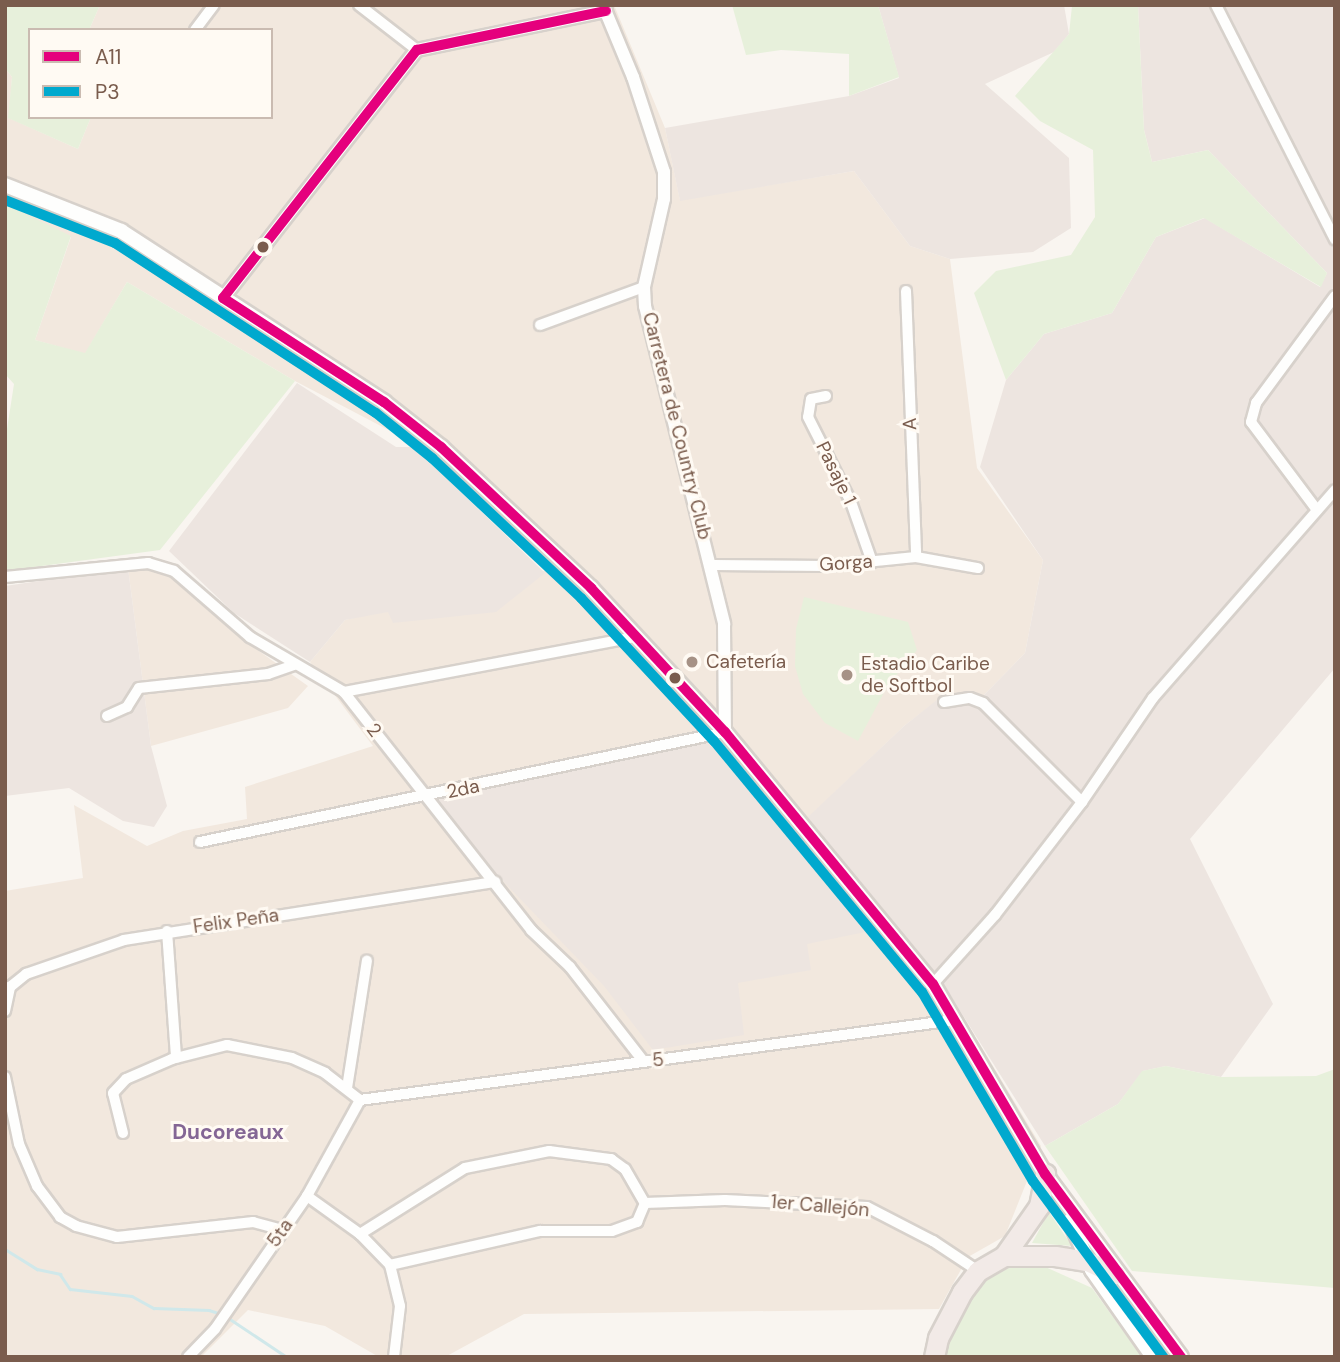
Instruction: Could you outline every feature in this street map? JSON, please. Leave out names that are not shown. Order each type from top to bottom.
[{"type":"highway","points":[[934,1357],[951,1309],[978,1272],[1004,1256],[1040,1206],[1045,1174]]},
{"type":"highway","points":[[1004,1256],[1037,1254],[1115,1274]]},
{"type":"main road","points":[[5,186],[121,231],[390,406],[441,447],[553,551],[725,732],[933,984],[1045,1174],[1115,1274],[1181,1357]]},
{"type":"main road","points":[[1058,1193],[1090,1266],[1153,1357]]},
{"type":"street","points":[[197,28],[214,5]]},
{"type":"street","points":[[359,5],[416,50]]},
{"type":"street","points":[[1216,5],[1335,240]]},
{"type":"street","points":[[223,298],[416,50],[604,8]]},
{"type":"street","name":"Carretera de Country Club","points":[[604,8],[646,114],[664,172],[664,199],[644,286],[650,333],[713,565],[724,624],[725,732]]},
{"type":"street","points":[[540,326],[644,286]]},
{"type":"street","name":"A","points":[[906,291],[916,557]]},
{"type":"street","points":[[1317,510],[1251,422],[1256,403],[1335,296]]},
{"type":"street","name":"Pasaje 1","points":[[826,396],[811,399],[808,417],[851,502],[872,562]]},
{"type":"street","points":[[933,984],[1012,895],[1082,802],[1153,698],[1335,490]]},
{"type":"street","name":"Gorga","points":[[713,565],[872,562],[916,557],[978,568]]},
{"type":"street","name":"2","points":[[5,577],[148,563],[174,571],[250,637],[344,692],[426,797],[644,1062]]},
{"type":"street","points":[[344,692],[635,637]]},
{"type":"street","points":[[107,716],[127,707],[139,688],[268,674],[294,665]]},
{"type":"street","points":[[944,702],[970,698],[983,703],[1082,802]]},
{"type":"street","name":"2da","points":[[200,842],[426,797],[725,732]]},
{"type":"street","name":"Felix Peña","points":[[5,1011],[10,987],[26,974],[69,956],[167,931],[399,901],[496,882]]},
{"type":"street","points":[[167,931],[176,1058]]},
{"type":"street","points":[[347,1088],[367,961]]},
{"type":"street","name":"5","points":[[360,1100],[955,1020]]},
{"type":"street","points":[[122,1133],[113,1093],[132,1074],[176,1058],[228,1045],[292,1058],[347,1088],[360,1100]]},
{"type":"street","points":[[5,1077],[19,1144],[37,1186],[60,1217],[76,1226],[117,1237],[253,1222],[281,1229]]},
{"type":"street","name":"5ta","points":[[188,1357],[215,1329],[281,1229],[307,1196],[360,1100]]},
{"type":"street","points":[[360,1234],[465,1168],[550,1151],[611,1159],[625,1169],[645,1203],[637,1222],[612,1231],[540,1231],[390,1265]]},
{"type":"street","points":[[307,1196],[360,1234],[390,1265],[400,1306],[394,1357]]},
{"type":"street","name":"1er Callejón","points":[[645,1203],[774,1201],[867,1207],[933,1241],[978,1272]]},
{"type":"shaded area","points":[[100,5],[614,5],[665,128],[680,200],[854,171],[910,246],[950,259],[977,468],[1043,560],[1025,653],[983,696],[947,693],[904,726],[809,817],[952,998],[1041,1146],[1005,1236],[968,1257],[939,1309],[524,1314],[445,1357],[379,1357],[325,1326],[248,1310],[201,1357],[5,1357],[5,891],[83,878],[74,805],[147,846],[183,831],[247,819],[245,787],[373,746],[310,662],[345,620],[548,570],[419,446],[295,381],[127,282],[85,354],[35,340],[71,237],[9,207],[5,210],[5,68],[12,77],[9,118],[78,149],[90,119],[273,119],[273,28],[90,28]]},
{"type":"shaded area","points":[[878,5],[1064,5],[1069,34],[1054,52],[985,84],[1069,158],[1071,228],[1033,252],[950,259],[910,246],[854,171],[680,201],[665,128],[849,96],[899,78]]},
{"type":"shaded area","points":[[1138,5],[1335,5],[1335,668],[1190,839],[1273,1004],[1221,1077],[1166,1066],[1143,1071],[1118,1104],[1045,1146],[952,998],[808,817],[904,726],[947,692],[983,696],[1025,653],[1043,560],[980,467],[1006,380],[1044,334],[1112,313],[1156,237],[1205,218],[1320,287],[1327,273],[1208,150],[1152,162],[1144,130]]},
{"type":"shaded area","points":[[297,383],[396,447],[414,447],[545,573],[496,612],[393,623],[388,612],[345,620],[310,662],[234,613],[169,551]]},
{"type":"shaded area","points":[[128,568],[153,568],[174,576],[245,641],[308,686],[288,708],[151,746]]},
{"type":"shaded area","points":[[128,568],[151,746],[167,806],[154,827],[123,821],[69,788],[5,796],[5,586]]},
{"type":"shaded area","points":[[712,740],[870,931],[807,944],[811,970],[738,983],[744,1035],[653,1050],[604,986],[501,879],[436,800]]},
{"type":"green space","points":[[5,5],[100,5],[90,28],[28,28],[28,119],[90,119],[78,149],[8,118],[12,77],[5,68]]},
{"type":"green space","points":[[732,5],[878,5],[899,77],[849,96],[849,54],[781,50],[746,55]]},
{"type":"green space","points":[[1138,5],[1144,130],[1152,162],[1208,150],[1327,273],[1321,287],[1204,218],[1156,237],[1112,313],[1044,334],[1006,380],[974,293],[996,271],[1071,255],[1095,217],[1093,150],[1040,121],[1015,96],[1069,34],[1072,6]]},
{"type":"green space","points":[[9,206],[71,236],[35,340],[85,353],[127,282],[295,381],[160,550],[5,571],[5,442],[14,384],[5,374],[5,211]]},
{"type":"green space","name":"Estadio Caribe de Softbol","points":[[804,597],[908,622],[917,650],[888,685],[858,741],[825,723],[803,694],[795,666],[796,629]]},
{"type":"green space","points":[[1166,1066],[1221,1077],[1316,1076],[1335,1069],[1335,1288],[1132,1271],[1045,1146],[1118,1104],[1142,1071]]},
{"type":"green space","points":[[1049,1212],[1072,1246],[1032,1243]]},
{"type":"green space","points":[[1041,1265],[1092,1288],[1142,1357],[940,1357],[947,1329],[971,1292],[999,1269]]},
{"type":"waterway","points":[[5,1249],[37,1269],[60,1274],[70,1289],[132,1296],[154,1308],[209,1310],[221,1314]]},
{"type":"waterway","points":[[227,1317],[287,1357]]},
{"type":"transit line","name":"A11","points":[[223,298],[417,50],[606,11]]},
{"type":"transit line","name":"P3","points":[[5,200],[115,243],[376,413],[432,458],[581,598],[714,741],[922,992],[1033,1181],[1163,1357]]},
{"type":"transit line","name":"A11","points":[[223,298],[384,402],[441,447],[591,588],[725,732],[933,984],[1045,1174],[1181,1357]]},
{"type":"place","name":"Cafetería","points":[[692,662]]},
{"type":"place","name":"Estadio Caribe de Softbol","points":[[847,675]]},
{"type":"district","name":"Ducoreaux","points":[[228,1132]]}]
